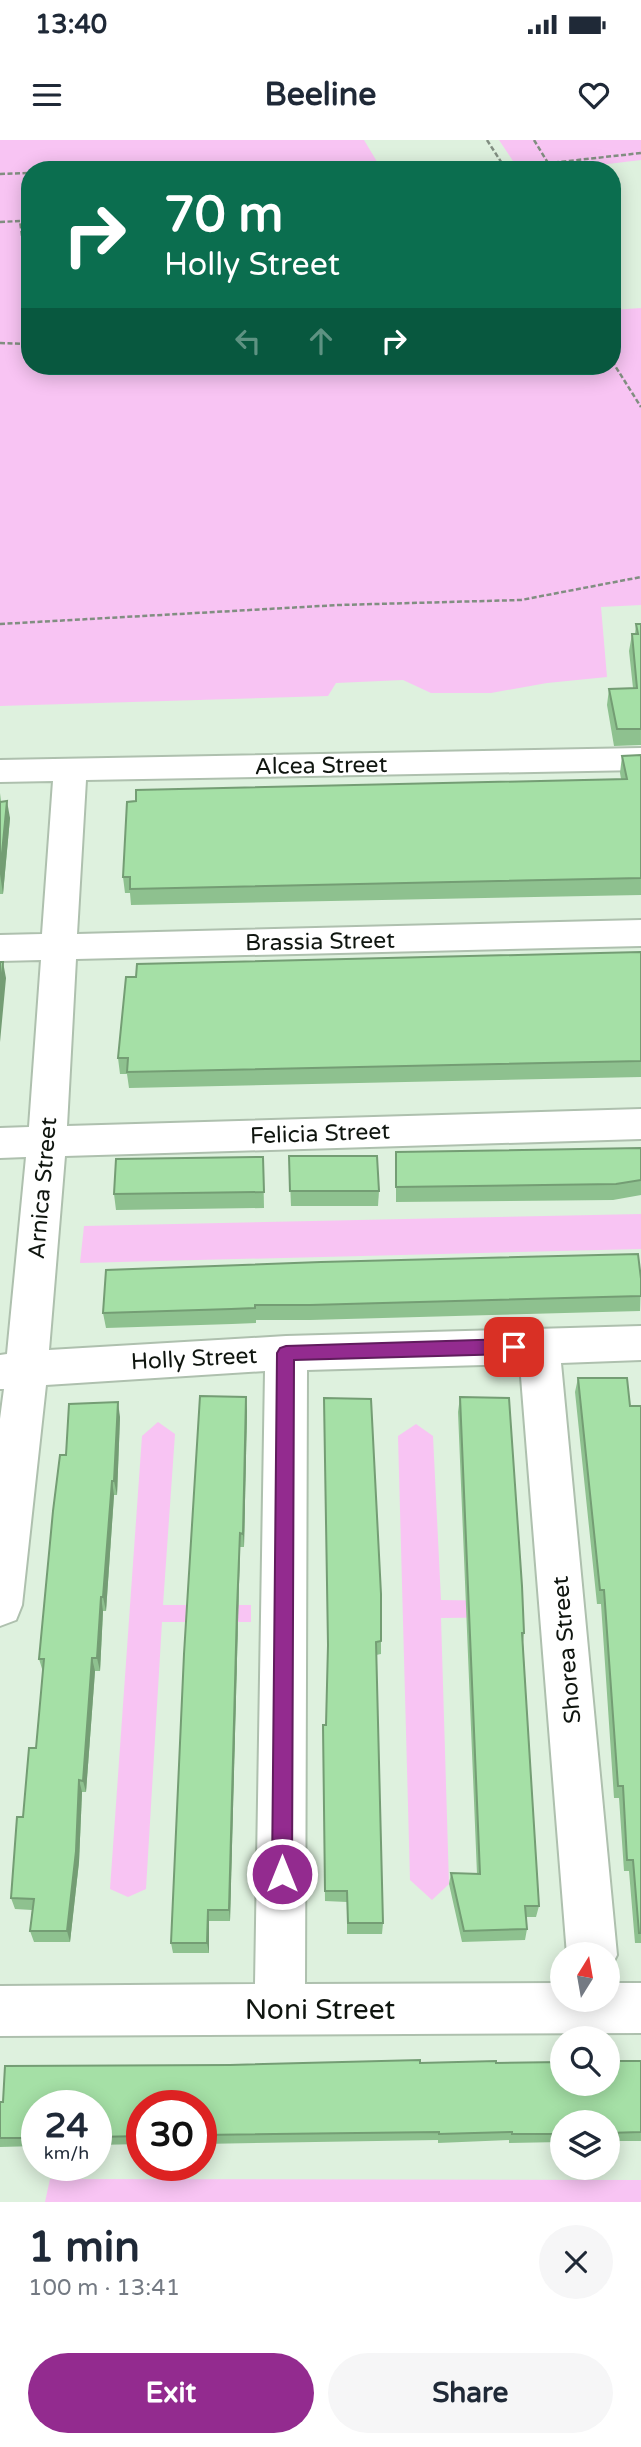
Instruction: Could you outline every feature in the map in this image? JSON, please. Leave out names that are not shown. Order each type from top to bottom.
[{"type":"street","name":"Alcea Street","points":[[0,772],[641,759]]},
{"type":"street","name":"Arnica Street","points":[[0,1605],[13,1371],[47,1142],[70,771]]},
{"type":"street","name":"Brassia Street","points":[[0,948],[59,949],[641,933]]},
{"type":"street","name":"Felicia Street","points":[[0,1143],[641,1124]]},
{"type":"street","name":"Holly Street","points":[[13,1371],[286,1353],[641,1343]]},
{"type":"street","name":"Shorea Street","points":[[540,1346],[591,1942]]},
{"type":"street","points":[[280,2009],[286,1353]]},
{"type":"street","name":"Noni Street","points":[[0,2011],[550,2006]]},
{"type":"path","points":[[487,140],[500,161]]},
{"type":"path","points":[[534,140],[547,161]]},
{"type":"path","points":[[567,161],[641,153]]},
{"type":"path","points":[[0,174],[21,173]]},
{"type":"path","points":[[0,222],[20,221],[21,228]]},
{"type":"path","points":[[0,344],[21,344]]},
{"type":"path","points":[[621,375],[641,407]]},
{"type":"path","points":[[0,624],[339,605],[521,600],[641,577]]},
{"type":"shaded area","points":[[0,140],[364,140],[377,161],[21,161],[21,375],[621,375],[621,309],[641,308],[641,605],[601,607],[607,677],[547,683],[491,693],[431,693],[403,680],[336,683],[328,696],[0,706]]},
{"type":"shaded area","points":[[499,140],[641,140],[641,160],[621,162],[513,161]]},
{"type":"shaded area","points":[[641,1214],[641,1249],[80,1263],[84,1226]]},
{"type":"shaded area","points":[[158,1422],[175,1434],[163,1605],[251,1605],[251,1622],[162,1622],[146,1889],[128,1897],[110,1889],[142,1436]]},
{"type":"shaded area","points":[[416,1424],[433,1436],[441,1600],[519,1601],[520,1617],[441,1618],[449,1884],[432,1900],[410,1880],[398,1436]]},
{"type":"shaded area","points":[[641,2180],[641,2202],[45,2202],[50,2181]]},
{"type":"building","points":[[636,624],[641,624],[641,729],[617,729],[609,689],[637,688],[632,634],[638,634]]},
{"type":"building","points":[[641,755],[641,878],[130,889],[130,877],[123,877],[127,802],[136,801],[136,790],[627,779],[622,756]]},
{"type":"building","points":[[7,801],[0,874],[0,802]]},
{"type":"building","points":[[641,952],[641,1061],[127,1072],[128,1058],[118,1058],[126,977],[136,977],[137,964]]},
{"type":"building","points":[[0,962],[3,962],[0,995]]},
{"type":"building","points":[[641,1148],[641,1180],[616,1184],[396,1187],[396,1152]]},
{"type":"building","points":[[289,1156],[377,1156],[379,1191],[290,1191]]},
{"type":"building","points":[[263,1157],[264,1192],[114,1194],[116,1159]]},
{"type":"building","points":[[638,1254],[641,1296],[255,1305],[255,1308],[103,1313],[106,1270]]},
{"type":"building","points":[[578,1378],[627,1378],[630,1406],[641,1406],[641,1933],[633,1860],[627,1860],[623,1786],[618,1786],[604,1590],[600,1590]]},
{"type":"building","points":[[200,1396],[246,1397],[229,1910],[208,1910],[207,1943],[171,1943],[184,1654]]},
{"type":"building","points":[[460,1397],[509,1398],[539,1906],[525,1906],[527,1929],[464,1931],[451,1873],[480,1874]]},
{"type":"building","points":[[324,1398],[371,1399],[381,1594],[381,1641],[376,1642],[383,1923],[348,1923],[347,1891],[325,1891],[323,1725],[326,1725],[328,1645]]},
{"type":"building","points":[[118,1402],[103,1597],[97,1658],[92,1658],[83,1781],[79,1780],[76,1851],[67,1931],[30,1931],[34,1899],[11,1898],[17,1817],[23,1817],[29,1748],[36,1748],[44,1659],[39,1659],[60,1455],[66,1455],[69,1404]]},
{"type":"building","points":[[420,2060],[420,2063],[550,2062],[550,2096],[620,2096],[620,2061],[641,2061],[641,2132],[620,2133],[620,2110],[550,2110],[550,2134],[439,2132],[217,2135],[217,2090],[126,2090],[126,2136],[112,2137],[112,2090],[21,2090],[21,2138],[0,2138],[0,2102],[3,2102],[5,2066],[230,2065]]},
{"type":"route","points":[[282,1874],[286,1353],[514,1347]]}]
